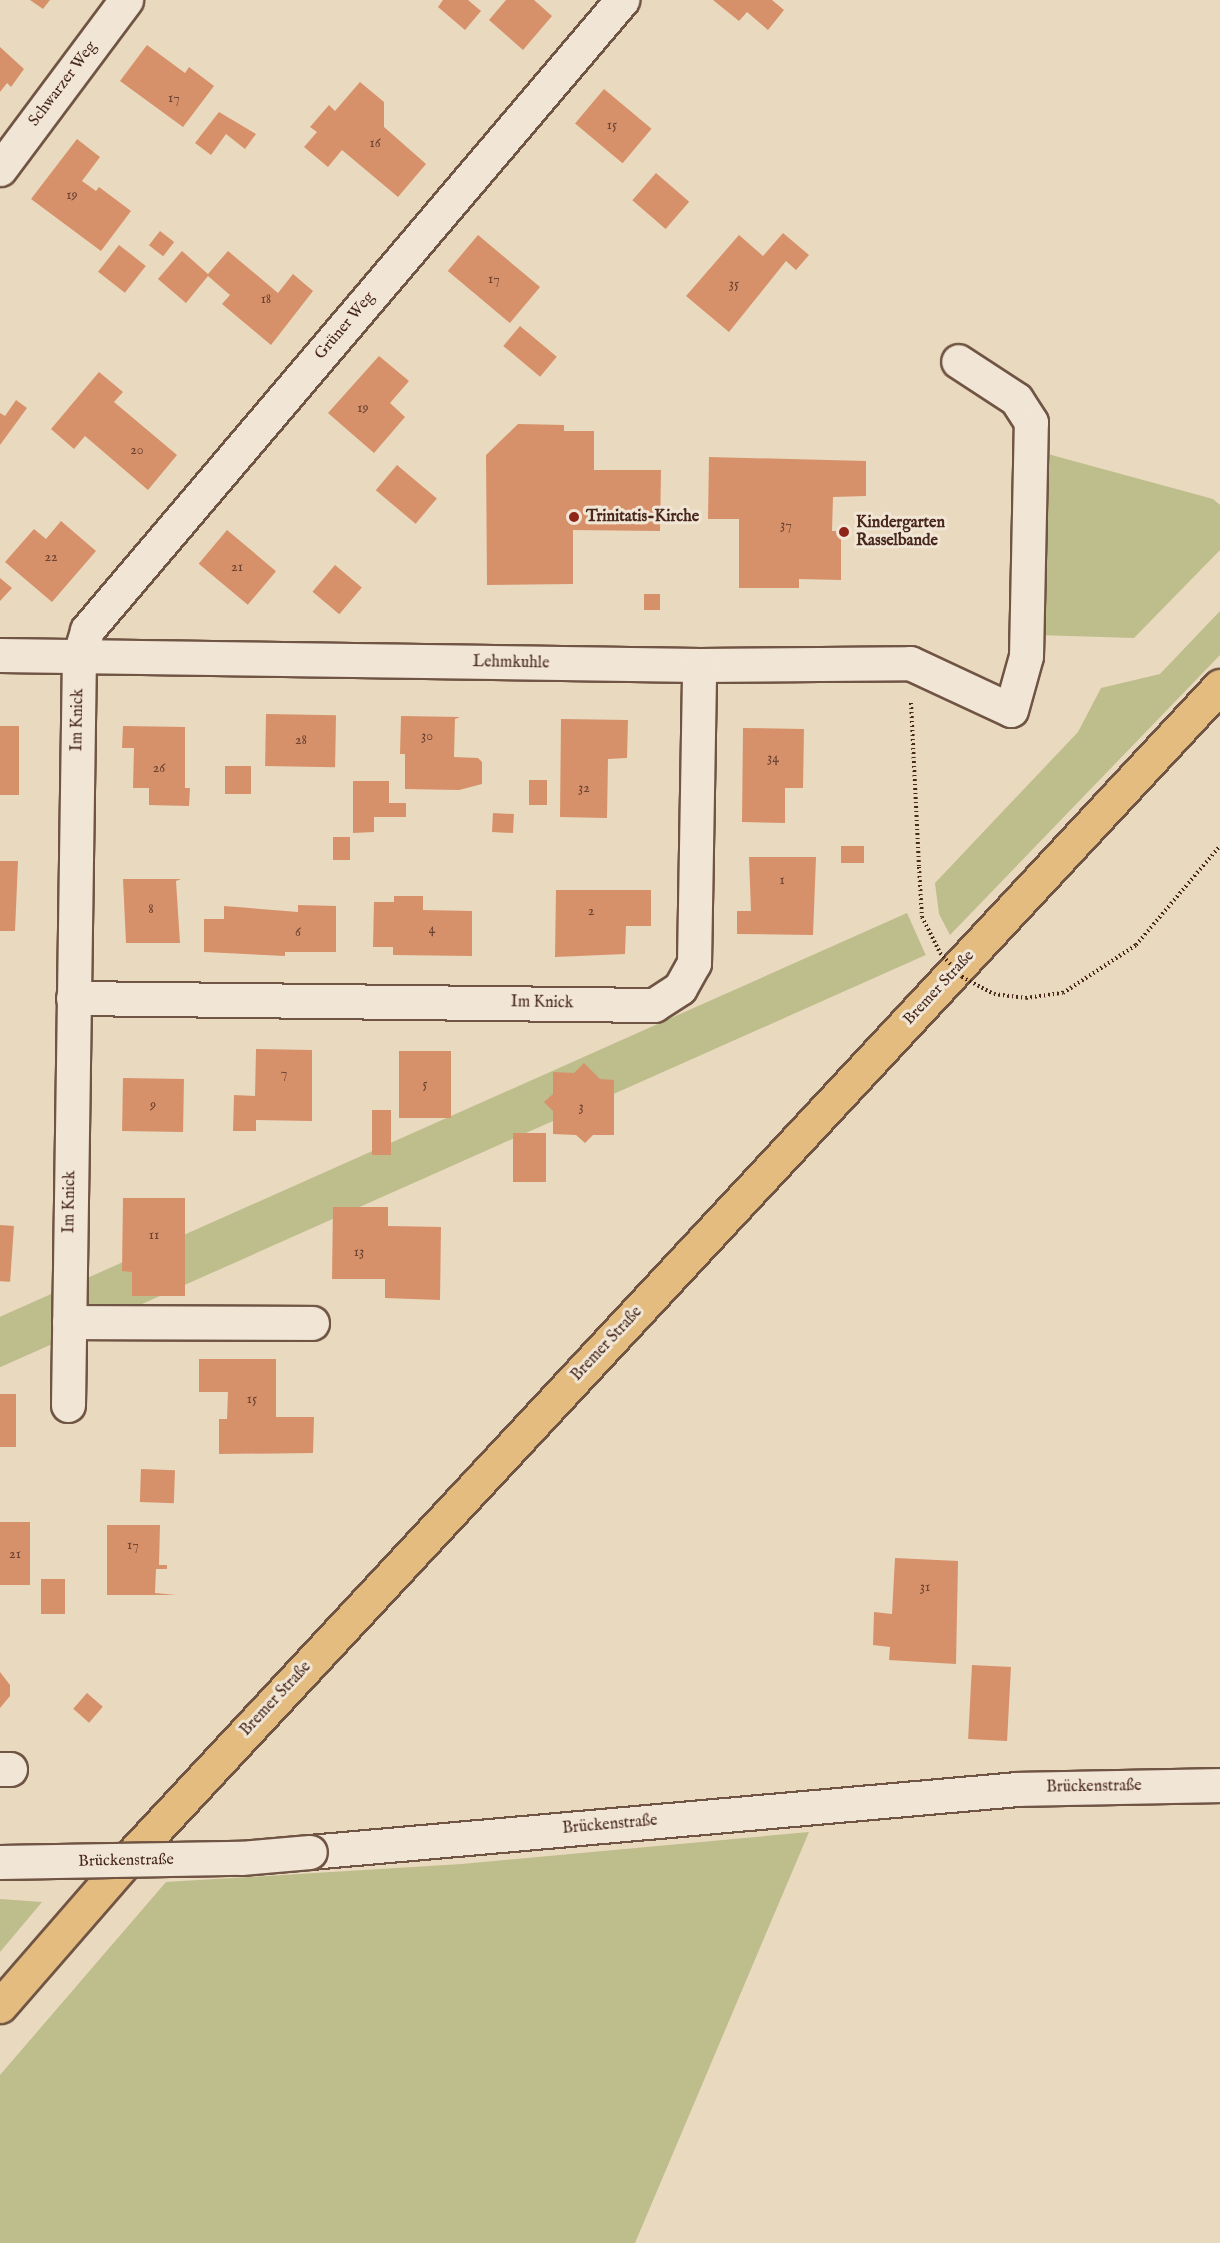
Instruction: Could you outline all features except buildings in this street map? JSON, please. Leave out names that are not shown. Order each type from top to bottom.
[{"type":"main road","name":"Bremer Straße","points":[[0,2006],[127,1860],[1220,686]]},
{"type":"street","name":"Schwarzer Weg","points":[[0,169],[126,0]]},
{"type":"street","name":"Grüner Weg","points":[[79,657],[87,630],[622,0]]},
{"type":"street","name":"Lehmkuhle","points":[[0,655],[699,665],[910,663],[1011,710],[1026,656],[1030,422],[1016,399],[958,361]]},
{"type":"street","name":"Im Knick","points":[[68,1405],[79,657]]},
{"type":"street","name":"Im Knick","points":[[73,999],[654,1005],[680,988],[693,963],[699,665]]},
{"type":"street","points":[[69,1322],[312,1323]]},
{"type":"street","name":"Brückenstraße","points":[[0,1862],[241,1858],[1017,1789],[1220,1785]]},
{"type":"path","points":[[910,663],[922,918],[940,952],[962,977],[994,994],[1026,998],[1063,993],[1136,945],[1220,846]]},
{"type":"shaded area","points":[[1044,453],[1213,499],[1220,505],[1220,550],[1134,638],[1038,635]]},
{"type":"shaded area","points":[[1220,611],[1220,655],[950,935],[939,914],[935,883],[1078,732],[1101,688],[1160,674]]},
{"type":"shaded area","points":[[907,913],[926,955],[0,1367],[0,1317]]},
{"type":"shaded area","points":[[809,1832],[635,2243],[0,2243],[0,2075],[166,1882],[462,1864]]},
{"type":"shaded area","points":[[0,1899],[42,1902],[0,1952]]},
{"type":"place","name":"Trinitatis-Kirche","points":[[574,517]]},
{"type":"place","name":"Kindergarten Rasselbande","points":[[844,532]]}]
